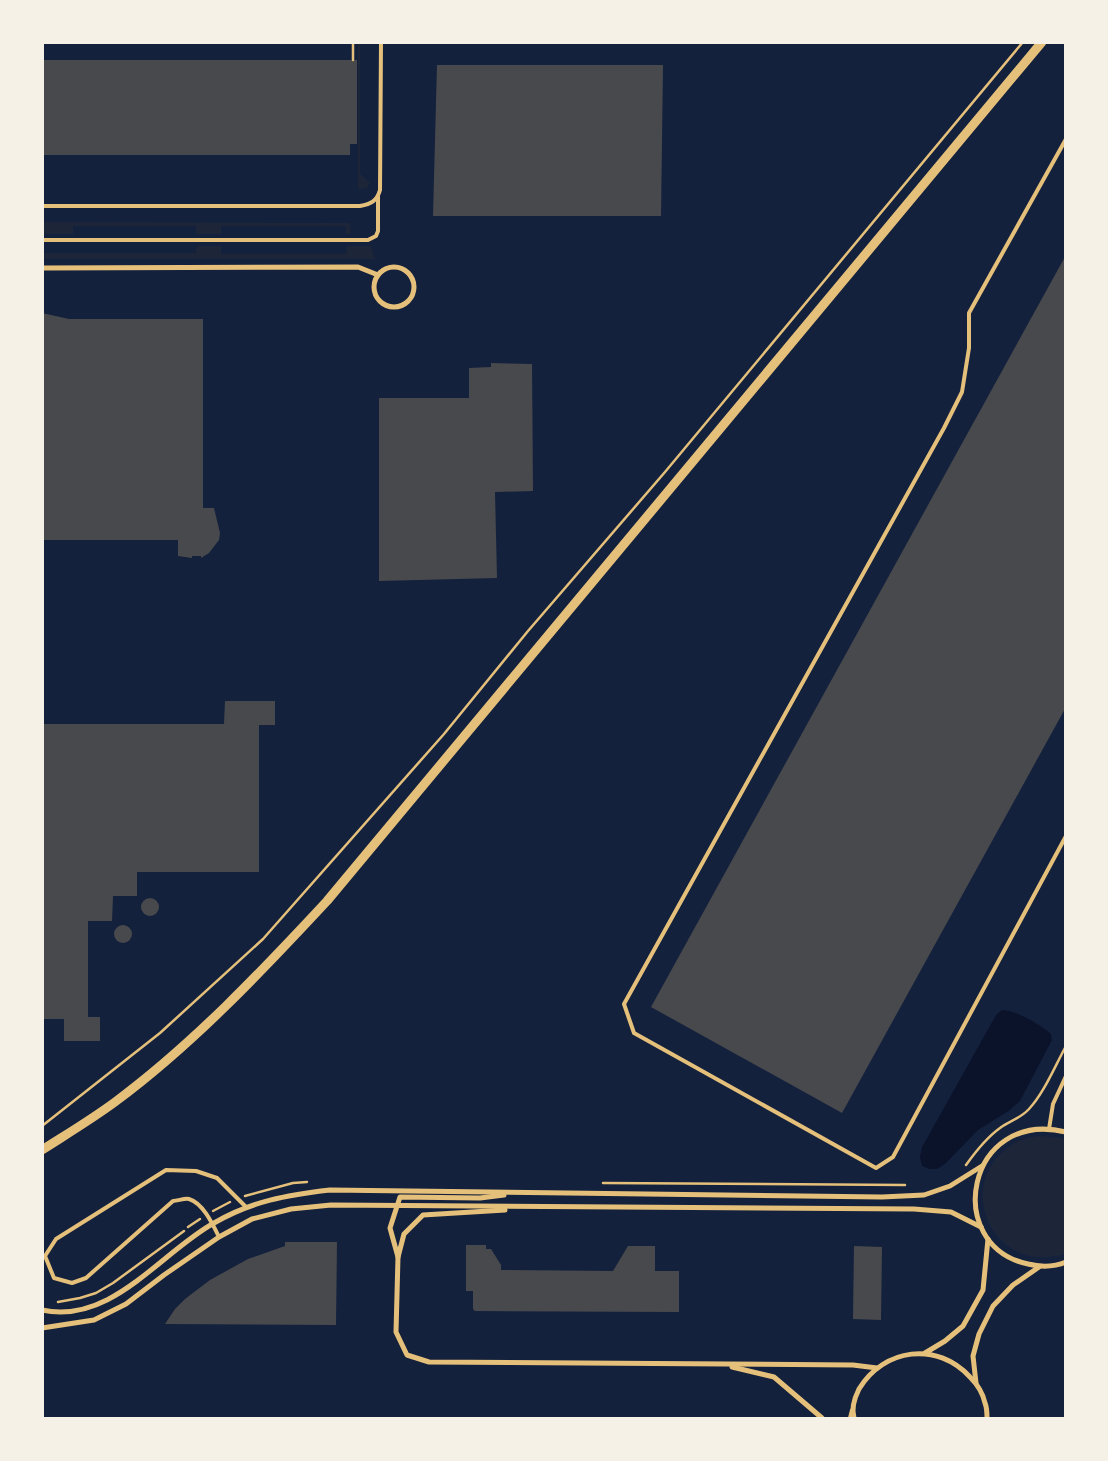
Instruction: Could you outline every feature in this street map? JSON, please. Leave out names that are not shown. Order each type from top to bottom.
[{"type":"street","points":[[42,1150],[115,1102],[184,1044],[264,969],[326,900],[1042,42]]},
{"type":"street","points":[[42,268],[358,266],[378,275]]},
{"type":"street","points":[[389,268],[402,268],[414,282],[413,295],[404,305],[390,307],[379,300],[374,287],[378,275],[389,268]]},
{"type":"street","points":[[1066,1132],[1033,1129],[1010,1138],[991,1152],[982,1166],[975,1186],[975,1207],[981,1228],[988,1239],[1002,1253],[1020,1262],[1039,1266],[1066,1262]]},
{"type":"street","points":[[42,1310],[57,1313],[92,1307],[119,1293],[212,1223],[246,1207],[289,1195],[330,1190],[882,1197],[924,1195],[950,1186],[982,1166]]},
{"type":"street","points":[[398,1257],[390,1228],[400,1197],[480,1198],[521,1193]]},
{"type":"street","points":[[42,1328],[94,1320],[126,1304],[219,1237],[252,1219],[291,1209],[331,1206],[396,1206],[914,1210],[951,1212],[981,1228]]},
{"type":"street","points":[[549,1207],[423,1216],[404,1234],[398,1257],[396,1332],[407,1355],[429,1362],[853,1365],[877,1368]]},
{"type":"street","points":[[924,1354],[964,1326],[983,1290],[988,1239]]},
{"type":"street","points":[[976,1384],[973,1356],[979,1334],[993,1306],[1013,1285],[1039,1266]]},
{"type":"street","points":[[848,1418],[856,1394],[865,1380],[877,1368],[891,1360],[908,1354],[924,1354],[944,1358],[962,1368],[976,1384],[985,1403],[988,1418]]},
{"type":"street","points":[[724,1365],[774,1377],[822,1418]]},
{"type":"street","points":[[852,1410],[854,1418]]},
{"type":"lane","points":[[42,240],[368,240],[376,236],[378,231],[378,196],[380,190],[381,42]]},
{"type":"lane","points":[[1066,139],[969,313],[970,348],[962,392],[944,428],[624,1004],[634,1033],[876,1168],[893,1157],[1066,836]]},
{"type":"lane","points":[[42,206],[360,206],[368,204],[378,196]]},
{"type":"lane","points":[[1049,1129],[1053,1104],[1066,1076]]},
{"type":"lane","points":[[219,1237],[212,1223],[198,1204],[188,1199],[173,1201],[86,1278],[72,1283],[54,1278],[45,1256],[56,1239],[166,1170],[196,1171],[217,1178],[246,1207]]},
{"type":"path","points":[[353,60],[354,42]]},
{"type":"path","points":[[42,1126],[160,1033],[263,939],[444,734],[528,631],[671,464],[1023,42]]},
{"type":"shaded area","points":[[360,42],[360,174],[370,183],[367,188],[358,189],[358,43]]},
{"type":"shaded area","points":[[43,222],[350,223],[351,234],[346,234],[346,226],[221,226],[221,234],[196,234],[196,226],[73,226],[73,234],[43,234]]},
{"type":"shaded area","points":[[197,246],[221,246],[221,254],[346,254],[347,246],[371,246],[375,259],[43,259],[43,253],[196,253]]},
{"type":"shaded area","points":[[1002,1010],[1014,1012],[1035,1022],[1051,1034],[1052,1040],[1020,1101],[1010,1110],[978,1130],[945,1164],[937,1169],[929,1169],[922,1166],[920,1157],[922,1147],[996,1015]]},
{"type":"shaded area","points":[[1041,1136],[1065,1140],[1065,1254],[1039,1257],[1016,1251],[999,1238],[988,1220],[983,1199],[986,1178],[997,1157],[1018,1141]]},
{"type":"building","points":[[42,60],[357,60],[357,144],[350,144],[350,155],[42,155]]},
{"type":"building","points":[[437,65],[663,65],[661,216],[433,216]]},
{"type":"building","points":[[1066,255],[1066,707],[842,1113],[651,1007]]},
{"type":"building","points":[[42,313],[69,319],[203,319],[203,508],[214,508],[220,533],[219,540],[209,553],[201,558],[201,556],[192,556],[192,558],[178,556],[178,540],[42,540]]},
{"type":"building","points":[[491,363],[532,364],[533,491],[495,492],[497,578],[379,581],[379,398],[469,398],[469,368],[491,367]]},
{"type":"building","points":[[225,701],[275,701],[275,725],[259,725],[259,872],[137,872],[137,896],[113,896],[112,921],[88,921],[88,1017],[100,1017],[100,1041],[64,1041],[64,1019],[42,1019],[42,724],[224,724]]},
{"type":"building","points":[[150,898],[156,901],[159,907],[156,913],[150,916],[144,913],[141,907],[144,901]]},
{"type":"building","points":[[123,925],[129,928],[132,934],[129,940],[123,943],[117,940],[114,934],[117,928]]},
{"type":"building","points":[[285,1242],[337,1242],[336,1325],[165,1324],[175,1309],[185,1299],[210,1280],[248,1259],[285,1246]]},
{"type":"building","points":[[466,1245],[486,1245],[486,1249],[491,1249],[501,1265],[501,1270],[613,1271],[628,1246],[655,1246],[655,1271],[679,1271],[679,1312],[475,1311],[473,1309],[473,1291],[466,1291]]},
{"type":"building","points":[[854,1246],[882,1247],[881,1320],[853,1319]]}]
